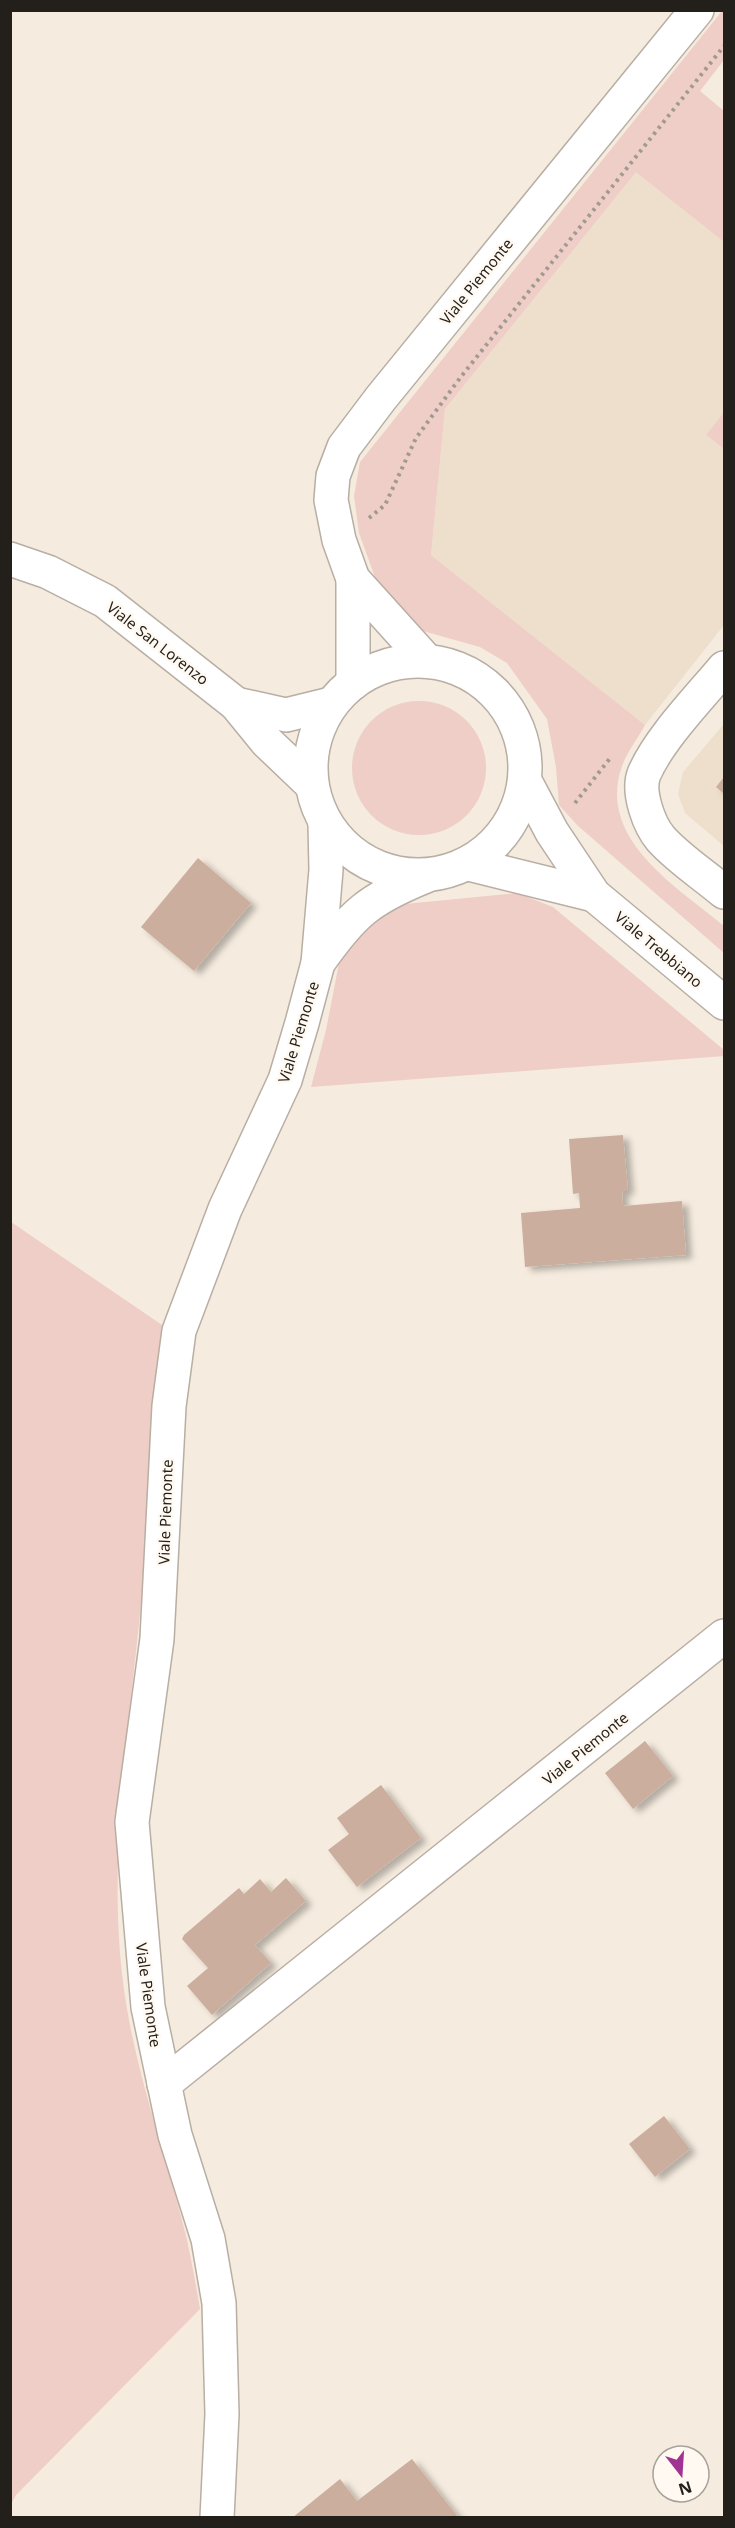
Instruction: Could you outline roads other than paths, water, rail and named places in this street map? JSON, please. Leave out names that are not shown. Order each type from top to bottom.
[{"type":"street","name":"Viale Piemonte","points":[[427,661],[353,579],[337,531],[331,500],[333,476],[344,447],[388,389],[697,10]]},
{"type":"street","name":"Viale San Lorenzo","points":[[10,559],[48,572],[105,601],[236,704],[267,742],[311,784]]},
{"type":"street","name":"Viale Piemonte","points":[[342,693],[353,579]]},
{"type":"street","name":"Viale San Lorenzo","points":[[236,704],[286,715],[342,693],[375,669],[400,662],[427,661],[461,669],[491,688],[513,715],[525,748],[526,783]]},
{"type":"street","points":[[724,668],[671,732],[643,776],[643,798],[650,821],[660,838],[724,892]]},
{"type":"street","points":[[342,693],[318,729],[311,756],[311,784],[326,823],[344,847],[369,864],[398,874],[428,876],[449,872],[468,864],[496,843],[516,816],[526,783]]},
{"type":"street","name":"Viale Trebbiano","points":[[526,783],[552,832],[594,895],[724,1003]]},
{"type":"street","name":"Viale Piemonte","points":[[217,2517],[222,2414],[219,2303],[208,2240],[175,2135],[148,2007],[132,1822],[157,1639],[169,1406],[179,1330],[225,1209],[285,1080],[318,963],[326,870],[326,823]]},
{"type":"street","name":"Viale Trebbiano","points":[[468,864],[594,895]]},
{"type":"street","name":"Viale Piemonte","points":[[318,963],[339,932],[357,914],[386,892],[428,876]]},
{"type":"street","name":"Viale Piemonte","points":[[164,2084],[724,1636]]}]
